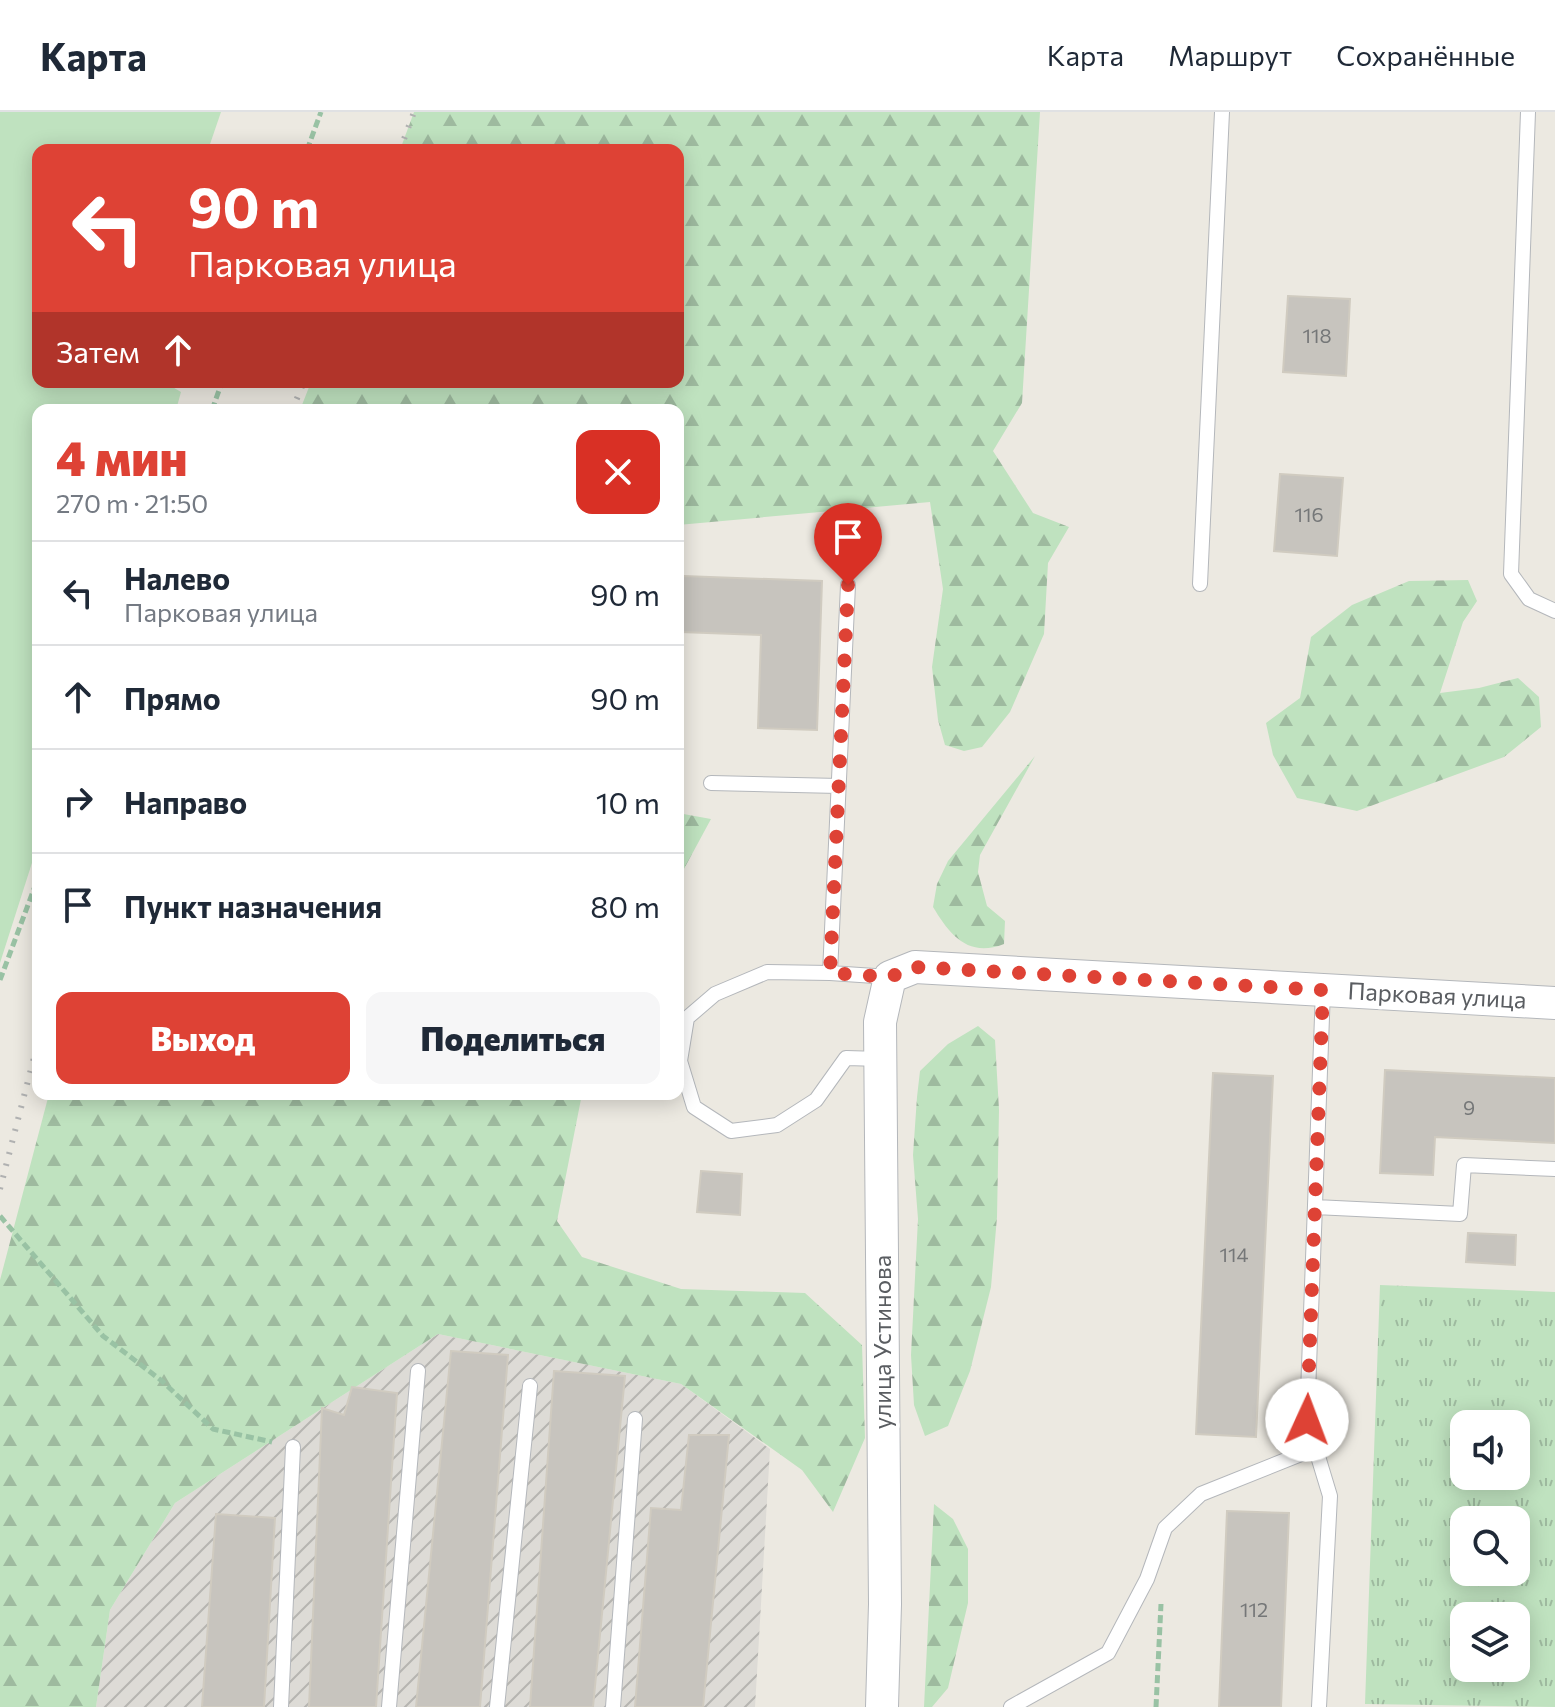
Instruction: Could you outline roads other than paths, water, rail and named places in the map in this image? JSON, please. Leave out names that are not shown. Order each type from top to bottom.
[{"type":"street","name":"Парковая улица","points":[[890,977],[915,967],[1555,1003]]},
{"type":"street","name":"улица Устинова","points":[[882,1707],[885,1604],[880,1022],[890,977]]},
{"type":"lane","points":[[1200,584],[1222,112]]},
{"type":"lane","points":[[1528,112],[1511,574],[1529,599],[1555,611]]},
{"type":"lane","points":[[830,973],[848,585]]},
{"type":"lane","points":[[711,783],[839,786]]},
{"type":"lane","points":[[684,1036],[687,1018],[715,994],[767,972],[890,977]]},
{"type":"lane","points":[[1319,1707],[1330,1496],[1307,1420],[1323,990]]},
{"type":"lane","points":[[684,1074],[694,1107],[731,1131],[777,1125],[816,1100],[846,1058],[881,1059]]},
{"type":"lane","points":[[1315,1207],[1460,1214],[1464,1165],[1555,1169]]},
{"type":"lane","points":[[389,1707],[418,1371]]},
{"type":"lane","points":[[497,1707],[530,1386]]},
{"type":"lane","points":[[613,1707],[635,1419]]},
{"type":"lane","points":[[281,1707],[293,1447]]},
{"type":"lane","points":[[1011,1707],[1108,1653],[1147,1579],[1165,1528],[1201,1494],[1316,1448]]},
{"type":"railway","points":[[402,144],[414,112]]},
{"type":"railway","points":[[295,404],[301,388]]},
{"type":"railway","points":[[0,1189],[32,1065]]}]
